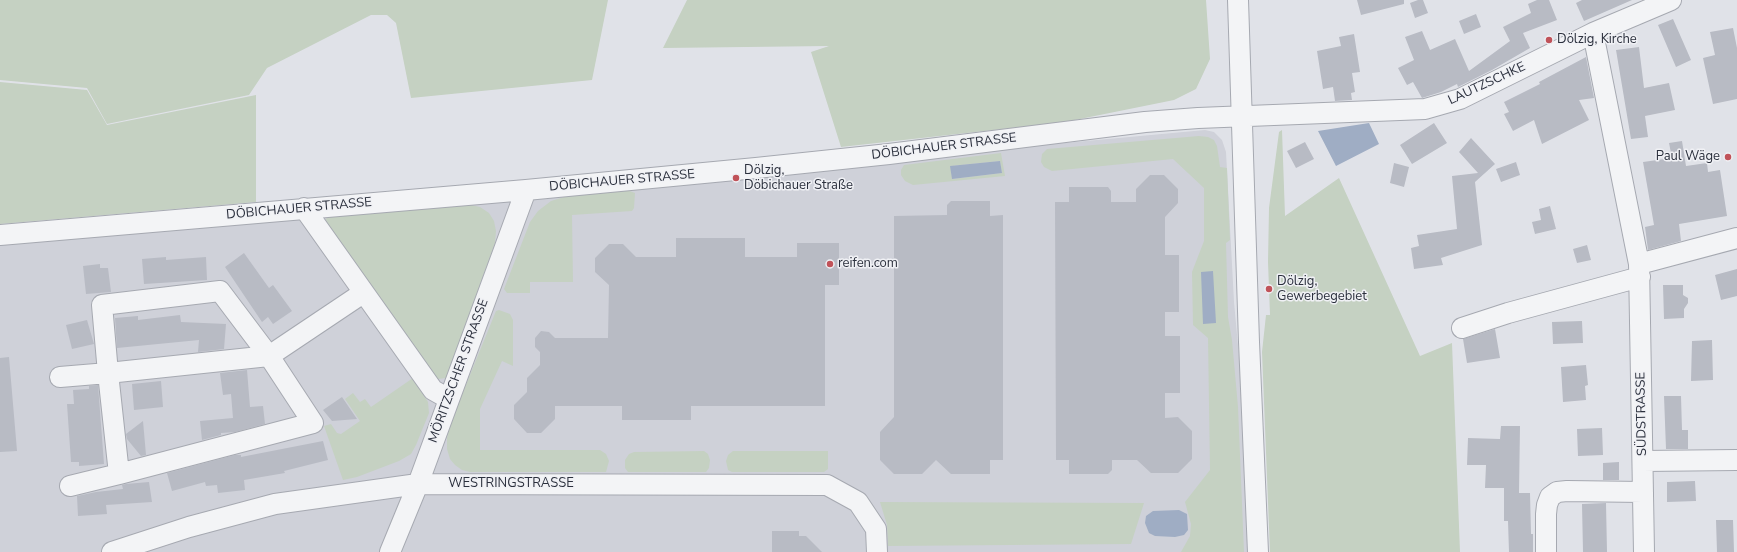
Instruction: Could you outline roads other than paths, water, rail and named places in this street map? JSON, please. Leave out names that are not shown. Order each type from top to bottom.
[{"type":"street","points":[[1238,0],[1249,342],[1258,552]]},
{"type":"street","name":"LAUTZSCHKE","points":[[1242,116],[1409,110],[1441,106],[1460,99],[1593,33],[1671,0]]},
{"type":"street","name":"SÜDSTRASSE","points":[[1593,33],[1640,271],[1644,552]]},
{"type":"street","name":"DÖBICHAUER STRASSE","points":[[0,235],[526,190],[889,154],[1145,122],[1242,116]]},
{"type":"street","name":"MÖRITZSCHER STRASSE","points":[[390,552],[418,484],[526,190]]},
{"type":"street","points":[[304,208],[433,390],[449,399]]},
{"type":"street","points":[[1462,328],[1737,238]]},
{"type":"street","points":[[70,486],[119,474],[313,423],[269,356],[220,291],[102,305],[119,474]]},
{"type":"street","points":[[60,377],[269,356],[363,293]]},
{"type":"street","points":[[1643,461],[1737,460]]},
{"type":"street","name":"WESTRINGSTRASSE","points":[[112,552],[189,527],[275,504],[418,484],[827,485],[858,502],[876,529],[877,552]]},
{"type":"street","points":[[1546,552],[1547,505],[1550,497],[1557,492],[1643,492]]},
{"type":"water","points":[[1369,123],[1379,144],[1336,166],[1318,131]]},
{"type":"water","points":[[1000,161],[1002,173],[952,179],[950,166]]},
{"type":"water","points":[[1213,271],[1216,323],[1203,324],[1201,272]]},
{"type":"water","points":[[1179,510],[1187,514],[1188,530],[1184,535],[1175,537],[1155,536],[1149,533],[1145,523],[1146,516],[1153,511]]},
{"type":"place","name":"Dölzig, Kirche","points":[[1549,40]]},
{"type":"place","name":"Paul Wäge","points":[[1728,157]]},
{"type":"place","name":"Dölzig, Döbichauer Straße","points":[[736,178]]},
{"type":"place","name":"reifen.com","points":[[830,264]]},
{"type":"place","name":"Dölzig, Gewerbegebiet","points":[[1269,289]]}]
